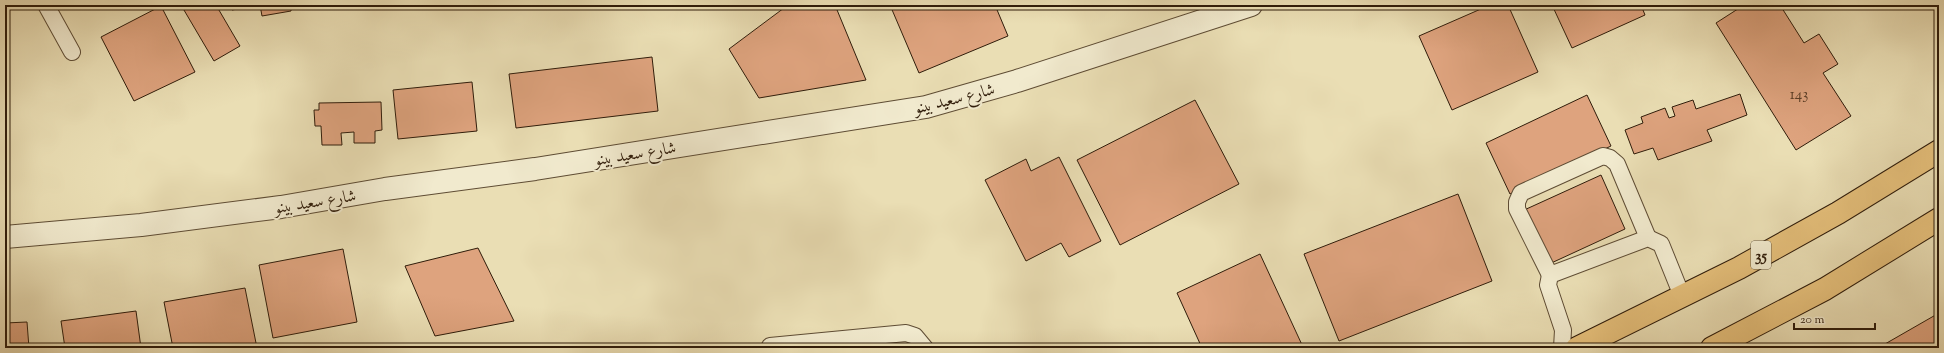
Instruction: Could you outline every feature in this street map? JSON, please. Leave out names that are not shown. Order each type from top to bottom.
[{"type":"highway","name":"35","points":[[1577,348],[1739,268],[1838,213],[1939,151]]},
{"type":"highway","points":[[1712,348],[1825,289],[1939,219]]},
{"type":"street","name":"شارع سعيد بينو","points":[[5,237],[141,224],[281,207],[385,189],[536,169],[926,107],[1018,81],[1252,5]]},
{"type":"lane","points":[[46,5],[72,52]]},
{"type":"lane","points":[[1562,348],[1563,330],[1548,285],[1550,274],[1517,209],[1517,202],[1521,193],[1603,156],[1610,158],[1617,164],[1648,238],[1661,244],[1682,296]]},
{"type":"lane","points":[[1550,274],[1648,238]]},
{"type":"lane","points":[[770,346],[906,332],[915,336],[925,348]]},
{"type":"building","points":[[181,5],[216,5],[240,46],[214,61]]},
{"type":"building","points":[[231,5],[260,5],[232,10]]},
{"type":"building","points":[[260,5],[291,5],[291,11],[262,16]]},
{"type":"building","points":[[788,5],[835,5],[866,80],[759,98],[729,49]]},
{"type":"building","points":[[890,5],[995,5],[1008,36],[919,73]]},
{"type":"building","points":[[1490,5],[1508,5],[1538,72],[1452,110],[1419,36]]},
{"type":"building","points":[[1552,5],[1641,5],[1645,15],[1572,48]]},
{"type":"building","points":[[1744,5],[1780,5],[1804,43],[1819,34],[1838,64],[1823,73],[1851,116],[1796,150],[1716,23]]},
{"type":"building","points":[[161,6],[195,72],[134,101],[101,37]]},
{"type":"building","points":[[652,57],[658,111],[516,128],[509,74]]},
{"type":"building","points":[[472,82],[477,131],[398,139],[393,90]]},
{"type":"building","points":[[1740,94],[1747,115],[1707,130],[1712,141],[1658,160],[1653,148],[1634,154],[1625,130],[1643,123],[1641,117],[1665,108],[1669,118],[1675,116],[1672,107],[1693,100],[1696,109]]},
{"type":"building","points":[[1587,95],[1611,146],[1510,194],[1486,143]]},
{"type":"building","points":[[1195,100],[1239,184],[1120,245],[1077,160]]},
{"type":"building","points":[[381,102],[382,130],[375,131],[375,143],[354,143],[354,132],[341,133],[342,145],[322,145],[321,126],[315,126],[314,110],[319,110],[319,103]]},
{"type":"building","points":[[1059,157],[1101,241],[1069,257],[1061,243],[1026,261],[985,180],[1026,159],[1031,171]]},
{"type":"building","points":[[1601,175],[1625,229],[1547,265],[1522,211]]},
{"type":"building","points":[[1458,194],[1492,281],[1339,341],[1304,254]]},
{"type":"building","points":[[478,248],[514,321],[435,336],[405,266]]},
{"type":"building","points":[[343,249],[357,322],[273,338],[259,265]]},
{"type":"building","points":[[1260,254],[1303,347],[1202,348],[1177,293]]},
{"type":"building","points":[[245,288],[257,348],[173,348],[164,302]]},
{"type":"building","points":[[136,311],[141,348],[65,348],[61,321]]},
{"type":"building","points":[[1939,313],[1939,348],[1878,348]]},
{"type":"building","points":[[27,322],[29,348],[5,348],[5,323]]}]
